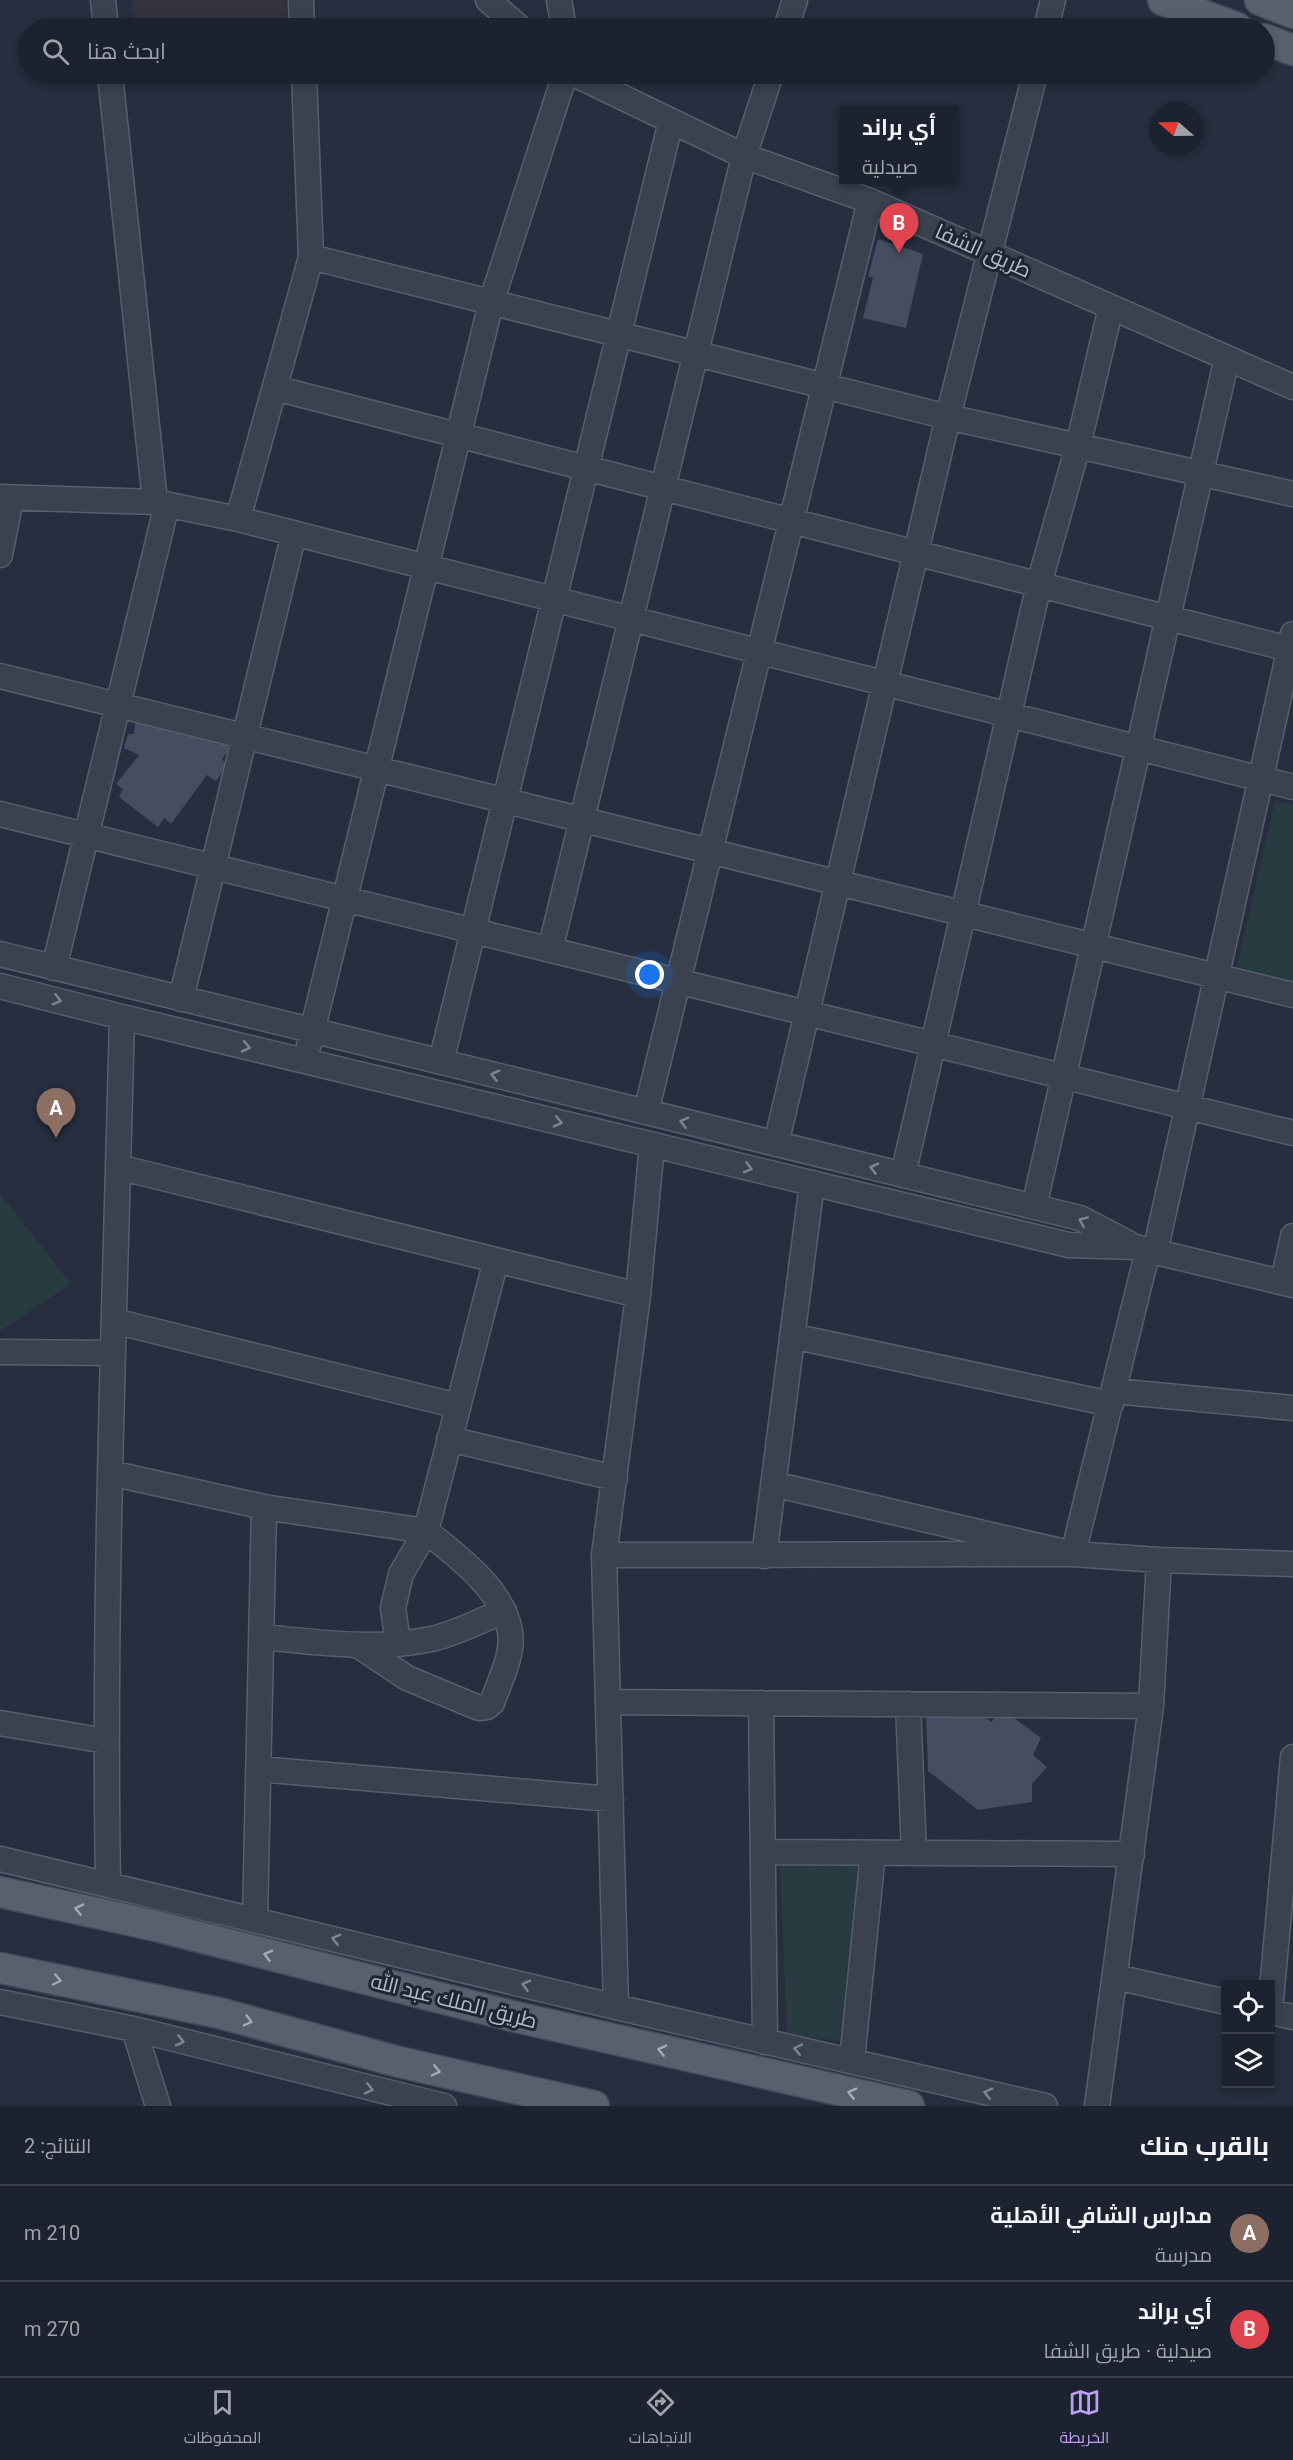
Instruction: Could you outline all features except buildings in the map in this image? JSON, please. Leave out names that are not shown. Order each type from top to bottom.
[{"type":"main road","points":[[1163,0],[1211,18]]},
{"type":"main road","points":[[1260,0],[1293,13]]},
{"type":"main road","points":[[1275,43],[1293,50]]},
{"type":"main road","name":"طريق الملك عبد الله","points":[[0,1892],[156,1926],[516,2017],[909,2106]]},
{"type":"main road","points":[[0,1968],[219,2013],[399,2062],[594,2106]]},
{"type":"street","points":[[103,0],[105,18]]},
{"type":"street","points":[[302,0],[302,18]]},
{"type":"street","points":[[488,0],[509,18]]},
{"type":"street","points":[[559,0],[562,18]]},
{"type":"street","points":[[789,18],[795,0]]},
{"type":"street","points":[[1048,18],[1053,0]]},
{"type":"street","points":[[54,968],[118,705],[161,503],[111,84]]},
{"type":"street","points":[[238,519],[312,257],[304,84]]},
{"type":"street","points":[[305,1061],[491,303],[562,84]]},
{"type":"street","name":"طريق الشفا","points":[[595,84],[744,156],[870,201],[1293,387]]},
{"type":"street","points":[[550,950],[744,156],[768,84]]},
{"type":"street","points":[[776,1144],[948,417],[1032,84]]},
{"type":"street","points":[[441,1062],[671,120]]},
{"type":"street","points":[[646,1112],[870,201]]},
{"type":"street","points":[[312,257],[948,417],[1293,494]]},
{"type":"street","points":[[903,1175],[1039,584],[1077,446],[1111,307]]},
{"type":"street","points":[[1034,1207],[1227,358]]},
{"type":"street","points":[[275,388],[1168,618],[1292,644],[1187,1107],[1146,1250],[1113,1397],[1073,1554]]},
{"type":"street","points":[[0,555],[5,497],[161,503],[238,519],[554,598],[1293,787]]},
{"type":"street","points":[[181,999],[294,533]]},
{"type":"street","points":[[0,676],[1293,995]]},
{"type":"street","points":[[0,814],[1293,1133]]},
{"type":"street","points":[[0,954],[1080,1218],[1146,1250]]},
{"type":"street","points":[[0,986],[1069,1245],[1146,1250],[1288,1283],[1293,1236]]},
{"type":"street","points":[[108,1883],[106,1741],[110,1473],[122,1017]]},
{"type":"street","points":[[616,2007],[604,1555],[638,1294],[652,1144]]},
{"type":"street","points":[[118,1167],[638,1294]]},
{"type":"street","points":[[764,1556],[812,1183]]},
{"type":"street","points":[[398,1643],[393,1608],[402,1574],[426,1531],[496,1260]]},
{"type":"street","points":[[114,1321],[458,1406]]},
{"type":"street","points":[[792,1336],[1113,1397],[1293,1408]]},
{"type":"street","points":[[0,1352],[113,1353]]},
{"type":"street","points":[[450,1439],[615,1478]]},
{"type":"street","points":[[110,1473],[264,1507],[426,1531],[476,1572],[504,1611],[511,1634],[507,1661],[492,1703],[487,1707],[479,1708],[407,1678],[359,1646]]},
{"type":"street","points":[[773,1484],[1073,1554]]},
{"type":"street","points":[[255,1920],[264,1507]]},
{"type":"street","points":[[604,1555],[1073,1554],[1159,1560],[1293,1564]]},
{"type":"street","points":[[1098,2106],[1151,1706],[1159,1560]]},
{"type":"street","points":[[262,1637],[359,1646],[398,1643],[433,1639],[504,1611]]},
{"type":"street","points":[[608,1702],[1151,1706]]},
{"type":"street","points":[[761,1703],[765,2042]]},
{"type":"street","points":[[908,1704],[914,1853]]},
{"type":"street","points":[[0,1723],[106,1741]]},
{"type":"street","points":[[1273,1980],[1293,1757]]},
{"type":"street","points":[[258,1769],[611,1799]]},
{"type":"street","points":[[763,1852],[1132,1854]]},
{"type":"street","points":[[852,2060],[873,1853]]},
{"type":"street","points":[[0,1859],[108,1883],[616,2007],[1044,2106]]},
{"type":"street","points":[[1116,1977],[1221,2001]]},
{"type":"street","points":[[516,2017],[585,1999]]},
{"type":"street","points":[[0,2002],[134,2029],[444,2106]]},
{"type":"street","points":[[1275,2012],[1293,2017]]},
{"type":"street","points":[[134,2029],[158,2106]]},
{"type":"shaded area","points":[[132,0],[292,0],[295,18],[133,18]]},
{"type":"green space","points":[[1275,801],[1293,804],[1293,981],[1237,966]]},
{"type":"green space","points":[[0,1193],[71,1284],[0,1331]]},
{"type":"green space","points":[[780,1866],[858,1866],[840,2041],[787,2034]]},
{"type":"place","name":"أي براند","points":[[899,253]]},
{"type":"place","name":"مدارس الشافي الأهلية","points":[[56,1138]]}]
